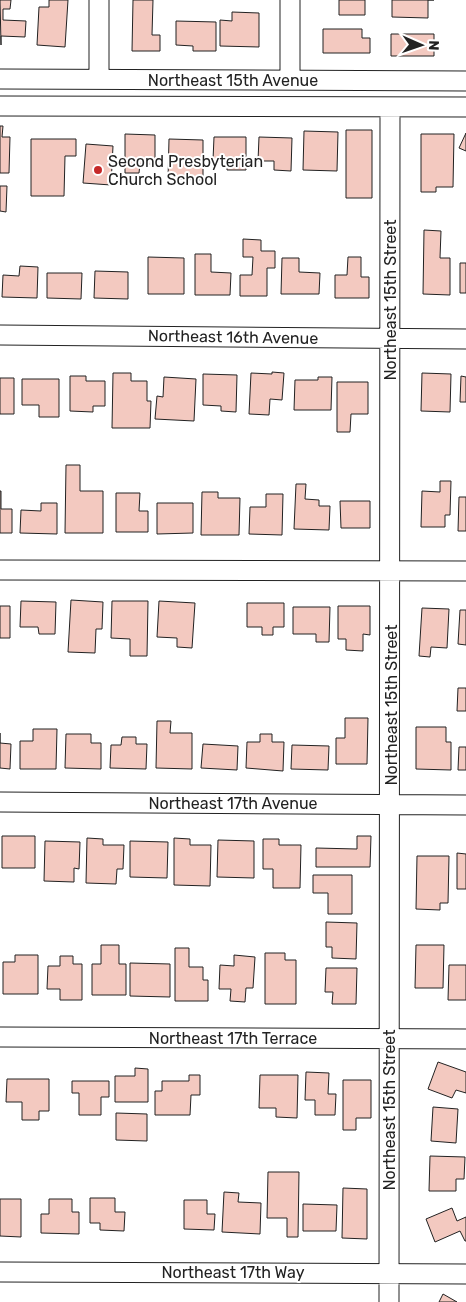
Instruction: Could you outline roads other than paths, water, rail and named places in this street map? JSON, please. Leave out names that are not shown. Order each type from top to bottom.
[{"type":"street","points":[[99,0],[99,79]]},
{"type":"street","points":[[290,0],[290,80]]},
{"type":"street","name":"Northeast 15th Avenue","points":[[0,79],[466,81]]},
{"type":"street","name":"Northeast 15th Avenue","points":[[0,106],[466,107]]},
{"type":"street","name":"Northeast 15th Street","points":[[389,1302],[390,107]]},
{"type":"street","name":"Northeast 16th Avenue","points":[[0,335],[466,339]]},
{"type":"street","points":[[0,570],[466,571]]},
{"type":"street","name":"Northeast 17th Avenue","points":[[0,802],[466,805]]},
{"type":"street","name":"Northeast 17th Terrace","points":[[0,1037],[466,1039]]},
{"type":"street","name":"Northeast 17th Way","points":[[0,1272],[389,1272],[466,1274]]},
{"type":"place","name":"Second Presbyterian Church School","points":[[98,170]]}]
